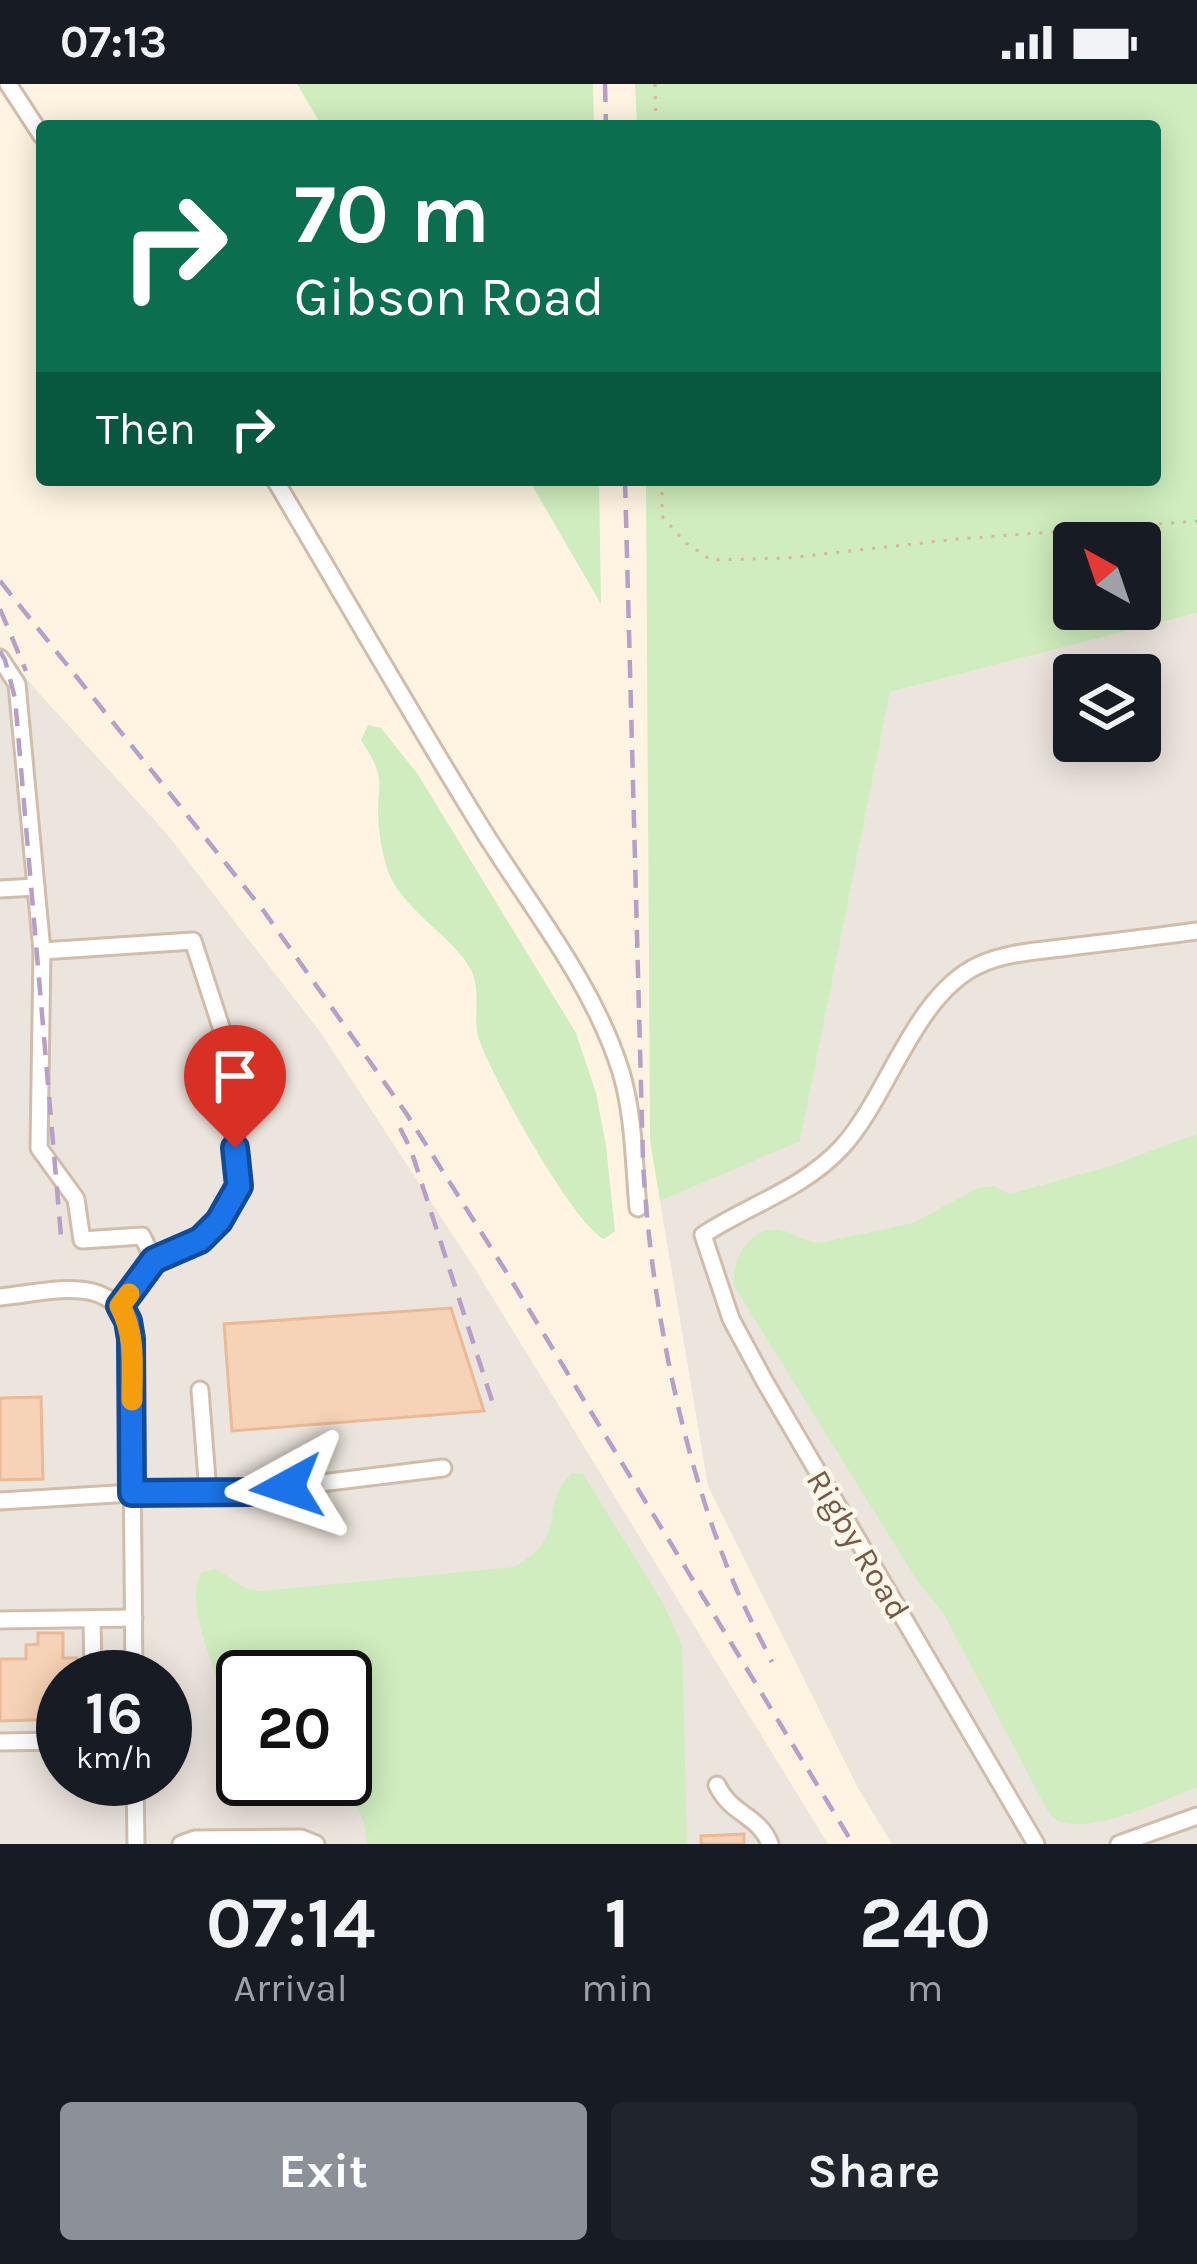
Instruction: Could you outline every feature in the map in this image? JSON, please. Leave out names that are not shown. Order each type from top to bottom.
[{"type":"street","points":[[8,84],[36,127]]},
{"type":"street","points":[[279,486],[477,820],[585,987],[623,1078],[638,1208]]},
{"type":"street","points":[[0,658],[17,684],[42,951],[39,1148],[76,1199],[82,1240],[142,1236],[154,1260]]},
{"type":"street","points":[[0,889],[36,887]]},
{"type":"street","name":"Rigby Road","points":[[1036,1844],[765,1382],[731,1319],[703,1235],[797,1186],[829,1160],[859,1127],[928,1013],[976,966],[1007,955],[1197,931]]},
{"type":"street","points":[[42,951],[194,941],[222,1030],[239,1186],[219,1221],[200,1240],[154,1260],[120,1306]]},
{"type":"street","points":[[0,1297],[89,1290],[105,1294],[120,1306],[128,1321],[134,1650]]},
{"type":"street","points":[[200,1390],[208,1492]]},
{"type":"street","points":[[0,1501],[248,1492],[443,1468]]},
{"type":"street","points":[[0,1620],[134,1618]]},
{"type":"street","points":[[92,1619],[93,1650]]},
{"type":"street","points":[[0,1742],[36,1741]]},
{"type":"street","points":[[717,1785],[723,1799],[764,1831],[770,1844]]},
{"type":"street","points":[[135,1806],[136,1844]]},
{"type":"street","points":[[1119,1844],[1197,1816]]},
{"type":"street","points":[[181,1844],[195,1839],[301,1838],[316,1844]]},
{"type":"path","points":[[655,84],[656,120]]},
{"type":"path","points":[[662,486],[662,516],[686,543],[711,560],[787,558],[1197,521]]},
{"type":"shaded area","points":[[1197,613],[1197,1844],[892,1844],[858,1788],[708,1486],[660,1201],[800,1140],[890,692],[1131,630],[1161,630],[1161,622]]},
{"type":"shaded area","points":[[0,650],[167,834],[321,1033],[475,1269],[828,1844],[0,1844]]},
{"type":"green space","points":[[297,84],[593,84],[594,120],[318,120]]},
{"type":"green space","points":[[635,84],[1197,84],[1197,613],[1161,622],[1161,522],[1053,522],[1053,630],[1131,630],[890,692],[800,1141],[660,1201],[650,1140],[646,486],[1161,486],[1161,120],[637,120]]},
{"type":"green space","points":[[532,486],[599,486],[601,604]]},
{"type":"green space","points":[[368,725],[381,728],[417,773],[576,1033],[596,1093],[606,1146],[615,1231],[604,1239],[553,1178],[498,1081],[478,1036],[472,972],[392,880],[380,838],[378,773],[361,740]]},
{"type":"green space","points":[[1197,1134],[1197,1787],[1111,1819],[1062,1822],[1047,1810],[944,1614],[918,1582],[734,1286],[734,1276],[745,1246],[769,1230],[819,1243],[913,1223],[976,1189],[994,1186],[1010,1194],[1104,1168]]},
{"type":"green space","points":[[572,1473],[583,1474],[663,1603],[682,1645],[687,1844],[367,1844],[362,1819],[353,1806],[372,1806],[372,1650],[216,1650],[216,1679],[197,1609],[202,1572],[216,1569],[247,1589],[261,1591],[514,1567],[543,1543],[562,1485]]},
{"type":"building","points":[[451,1308],[484,1411],[232,1431],[224,1324]]},
{"type":"building","points":[[41,1397],[43,1479],[0,1480],[0,1398]]},
{"type":"building","points":[[38,1633],[63,1633],[63,1650],[36,1650],[36,1720],[0,1721],[0,1659],[26,1659],[26,1645],[38,1644]]},
{"type":"building","points":[[744,1834],[744,1844],[701,1844],[701,1836]]},
{"type":"railway","points":[[605,84],[606,120]]},
{"type":"railway","points":[[625,486],[643,1162],[652,1262],[693,1465],[730,1574],[772,1662]]},
{"type":"railway","points":[[0,581],[263,910],[406,1113],[853,1844]]},
{"type":"railway","points":[[0,609],[26,671]]},
{"type":"railway","points":[[0,651],[15,698],[61,1236]]},
{"type":"railway","points":[[400,1128],[493,1404]]},
{"type":"slow traffic","points":[[129,1294],[120,1306],[131,1339],[132,1400]]},
{"type":"route","points":[[235,1148],[239,1186],[219,1221],[200,1240],[154,1260],[120,1306],[131,1339],[132,1493],[287,1487]]}]
